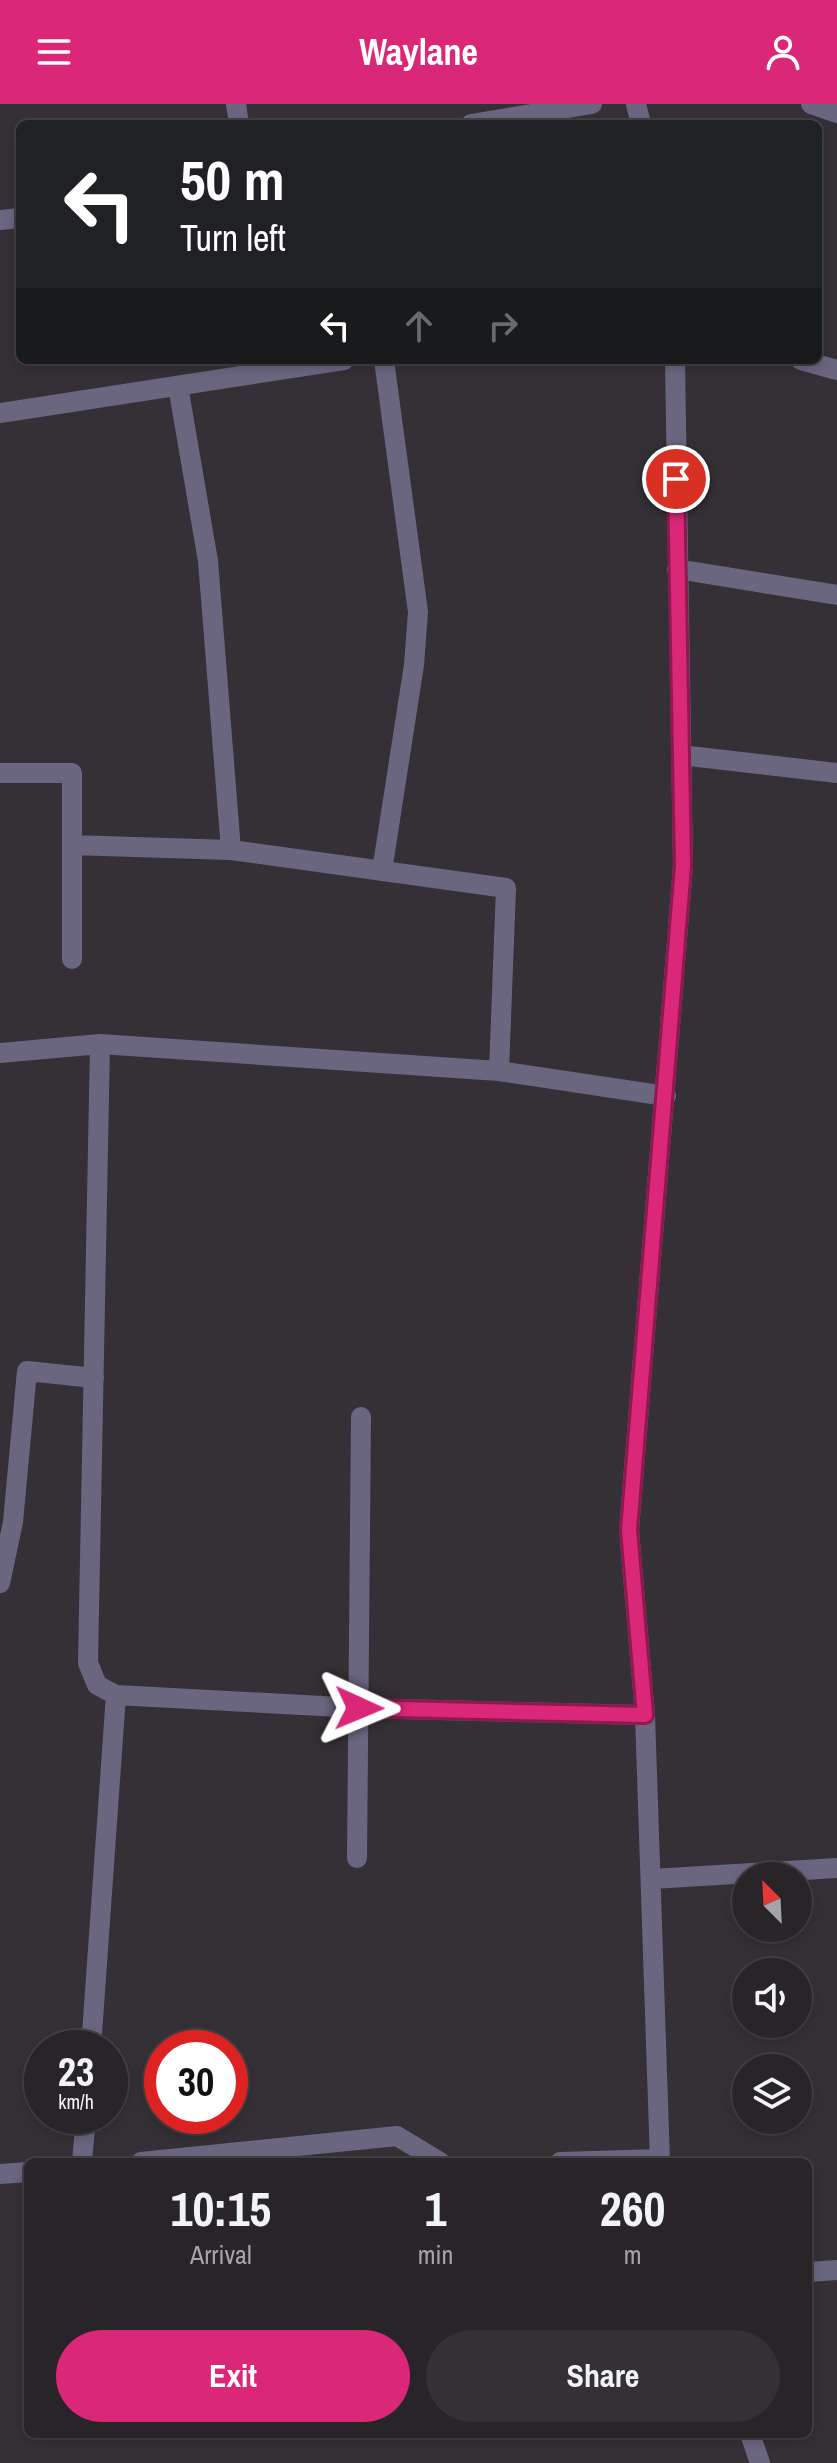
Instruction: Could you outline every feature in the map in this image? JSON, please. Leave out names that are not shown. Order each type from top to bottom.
[{"type":"street","points":[[495,120],[592,104]]},
{"type":"street","points":[[811,104],[837,113]]},
{"type":"street","points":[[382,871],[414,665],[418,612],[385,364]]},
{"type":"street","points":[[660,2158],[645,1715],[629,1530],[683,866],[675,364]]},
{"type":"street","points":[[815,364],[837,370]]},
{"type":"street","points":[[0,413],[178,386],[277,365]]},
{"type":"street","points":[[178,386],[208,561],[231,850]]},
{"type":"street","points":[[677,569],[837,595]]},
{"type":"street","points":[[681,755],[837,773]]},
{"type":"street","points":[[0,773],[72,773],[72,959]]},
{"type":"street","points":[[72,845],[231,850],[506,888],[499,1071]]},
{"type":"street","points":[[0,1053],[100,1044],[499,1071],[666,1096]]},
{"type":"street","points":[[100,1044],[88,1663],[97,1685],[116,1695],[359,1708],[645,1715]]},
{"type":"street","points":[[0,1583],[13,1522],[27,1371],[94,1378]]},
{"type":"street","points":[[357,1858],[361,1417]]},
{"type":"street","points":[[92,2030],[116,1695]]},
{"type":"street","points":[[652,1879],[837,1868]]},
{"type":"street","points":[[82,2158],[84,2134]]},
{"type":"street","points":[[180,2158],[397,2136],[433,2158]]},
{"type":"street","points":[[0,2174],[24,2172]]},
{"type":"street","points":[[812,2272],[837,2270]]},
{"type":"street","points":[[751,2438],[760,2463]]},
{"type":"route","points":[[359,1708],[645,1715],[629,1530],[683,866],[676,479]]}]
